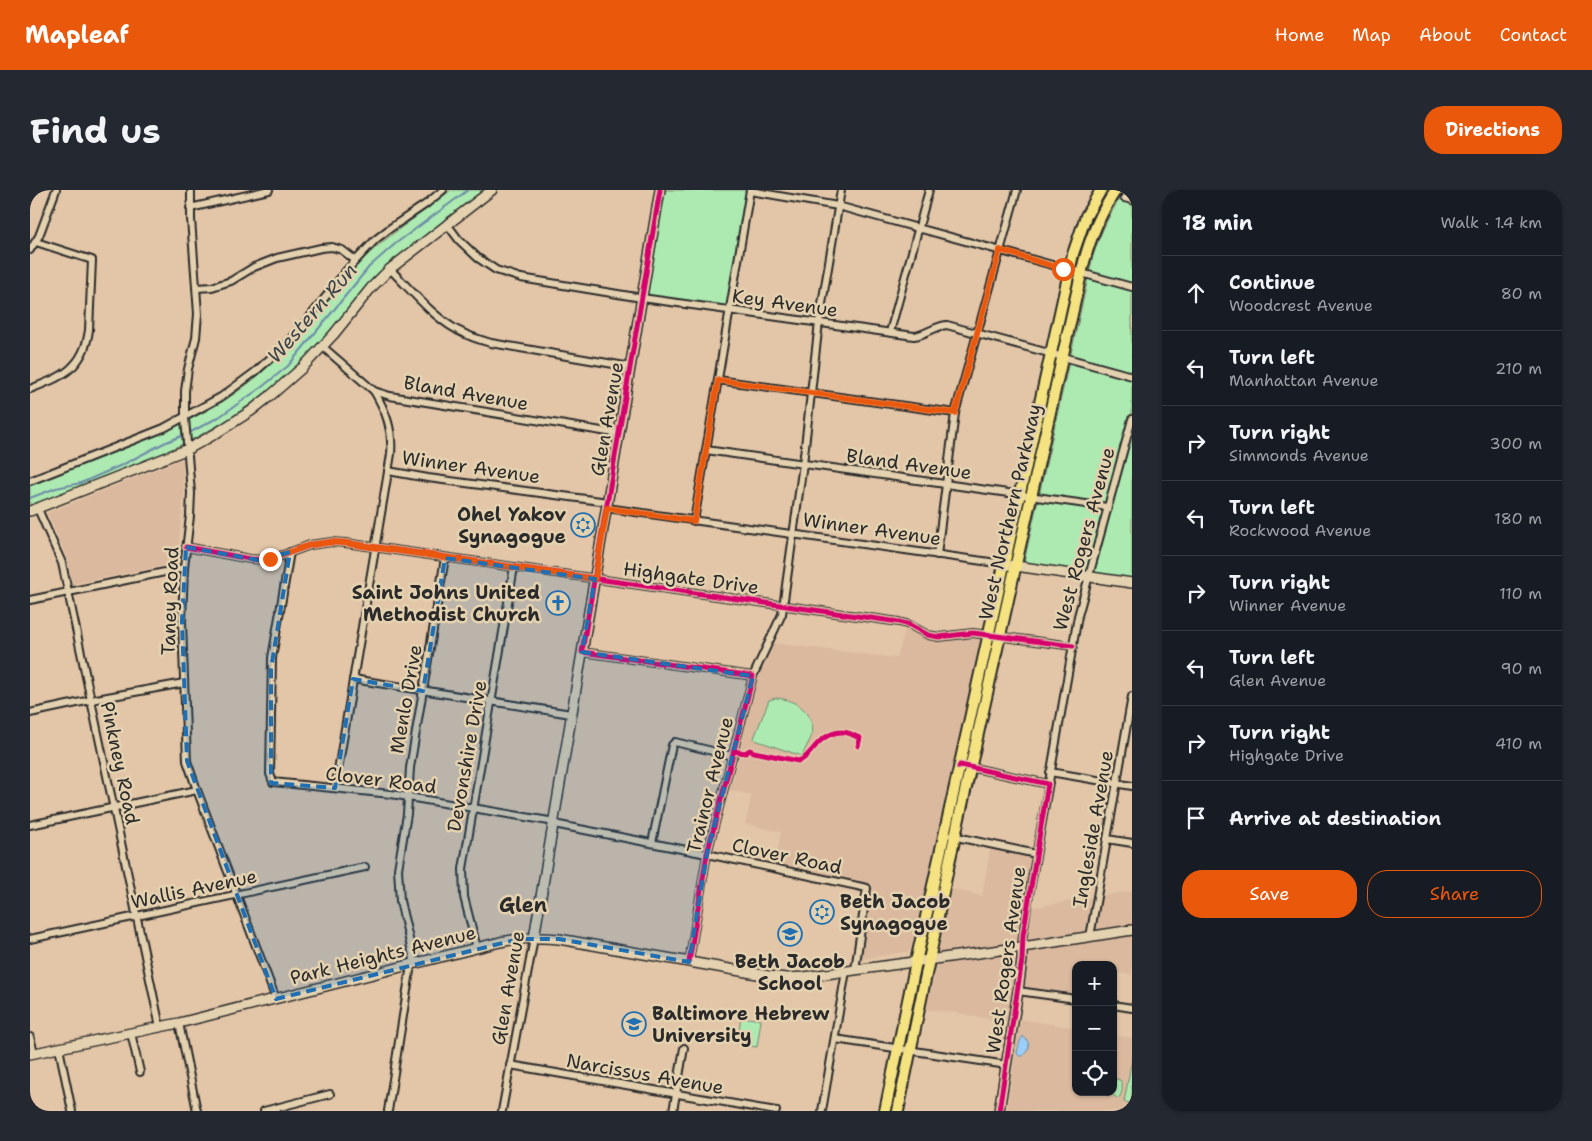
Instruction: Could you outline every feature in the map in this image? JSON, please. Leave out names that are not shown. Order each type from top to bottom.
[{"type":"main road","points":[[34,510],[187,445],[230,424],[270,396],[302,368],[323,347],[371,288],[390,269],[492,190]]},
{"type":"main road","name":"Glen Avenue","points":[[534,938],[660,190]]},
{"type":"main road","name":"West Northern Parkway","points":[[898,1111],[929,960],[950,836],[1004,564],[1069,271],[1086,216],[1101,190]]},
{"type":"main road","name":"West Northern Parkway","points":[[965,766],[1000,636],[1081,274],[1092,233],[1115,192]]},
{"type":"main road","name":"Winner Avenue","points":[[1004,564],[1132,583]]},
{"type":"main road","name":"West Northern Parkway","points":[[885,1111],[916,962],[950,836]]},
{"type":"main road","name":"Park Heights Avenue","points":[[32,1054],[179,1023],[509,940],[559,939],[786,978],[916,962],[1132,930]]},
{"type":"main road","name":"West Rogers Avenue","points":[[999,1111],[1018,991],[1022,947]]},
{"type":"main road","points":[[914,1032],[910,1021],[920,967],[916,962]]},
{"type":"street","points":[[30,250],[36,242],[56,190]]},
{"type":"street","name":"Taney Road","points":[[191,190],[190,208],[197,288],[197,327],[186,383],[185,418],[191,493],[184,568],[182,622],[187,761],[276,999]]},
{"type":"street","points":[[190,208],[269,190]]},
{"type":"street","points":[[30,481],[164,428],[206,406],[238,385],[277,352],[309,318],[355,260],[389,229],[443,190]]},
{"type":"street","points":[[694,521],[750,190],[838,206],[1132,287]]},
{"type":"street","name":"Trainor Avenue","points":[[689,962],[707,854],[753,676],[779,622],[783,606],[803,464],[819,322],[841,190]]},
{"type":"street","points":[[890,332],[929,190]]},
{"type":"street","points":[[937,554],[955,413],[1017,190]]},
{"type":"street","points":[[1101,190],[1115,192]]},
{"type":"street","points":[[1124,198],[1132,200]]},
{"type":"street","name":"Key Avenue","points":[[446,224],[468,250],[504,273],[521,278],[642,298],[917,336],[944,325],[1132,376]]},
{"type":"street","points":[[30,389],[61,376],[72,367],[82,354],[89,330],[92,260],[36,242]]},
{"type":"street","points":[[197,288],[222,284],[254,267],[277,258],[321,248],[336,248],[355,260]]},
{"type":"street","points":[[390,269],[440,318],[464,334],[491,343],[631,367]]},
{"type":"street","name":"Bland Avenue","points":[[323,347],[374,391],[390,396],[620,434]]},
{"type":"street","points":[[718,380],[955,413]]},
{"type":"street","points":[[335,788],[392,445],[382,405],[374,391]]},
{"type":"street","name":"West Rogers Avenue","points":[[1022,947],[1036,854],[1078,616],[1132,419]]},
{"type":"street","name":"Bland Avenue","points":[[706,450],[1107,507]]},
{"type":"street","name":"Winner Avenue","points":[[388,471],[607,505],[694,521],[1004,564]]},
{"type":"street","name":"Pinkney Road","points":[[34,510],[62,563],[160,1027]]},
{"type":"street","name":"Highgate Drive","points":[[186,547],[258,560],[275,558],[310,545],[332,542],[905,623],[933,637],[949,637],[966,633],[989,634],[1073,646]]},
{"type":"street","name":"Clover Road","points":[[290,552],[271,669],[271,784],[335,788],[408,797],[549,821],[559,825],[867,888],[851,970]]},
{"type":"street","name":"Menlo Drive","points":[[388,1111],[413,964],[400,901],[398,880],[400,857],[407,814],[410,768],[445,558]]},
{"type":"street","name":"Devonshire Drive","points":[[477,948],[465,905],[463,887],[464,860],[514,567]]},
{"type":"street","points":[[30,600],[184,568]]},
{"type":"street","points":[[582,652],[753,676]]},
{"type":"street","points":[[353,679],[571,714]]},
{"type":"street","points":[[30,713],[184,683]]},
{"type":"street","name":"Ingleside Avenue","points":[[1090,937],[1116,784],[1130,722],[1132,696]]},
{"type":"street","points":[[652,843],[670,748],[675,742],[733,756]]},
{"type":"street","points":[[965,766],[1048,784]]},
{"type":"street","points":[[1050,772],[1132,786]]},
{"type":"street","points":[[30,826],[197,790]]},
{"type":"street","points":[[950,836],[1036,854]]},
{"type":"street","points":[[1107,839],[1132,843]]},
{"type":"street","name":"Wallis Avenue","points":[[30,939],[365,868]]},
{"type":"street","name":"Glen Avenue","points":[[502,1111],[534,938]]},
{"type":"street","points":[[822,1111],[835,1039],[851,970]]},
{"type":"street","points":[[1018,991],[1072,999]]},
{"type":"street","points":[[1117,1006],[1132,1008]]},
{"type":"street","points":[[179,1023],[196,1111]]},
{"type":"street","points":[[131,1033],[140,1072]]},
{"type":"street","points":[[30,1037],[32,1054]]},
{"type":"street","points":[[835,1039],[1007,1065]]},
{"type":"street","points":[[59,1048],[72,1111]]},
{"type":"street","points":[[674,1111],[684,1048]]},
{"type":"street","name":"Narcissus Avenue","points":[[510,1065],[776,1111]]},
{"type":"street","points":[[264,1111],[330,1094]]},
{"type":"highlighted area","points":[[186,547],[258,560],[290,552],[271,669],[271,783],[335,788],[353,679],[423,691],[445,558],[595,579],[582,652],[753,676],[707,854],[689,962],[559,939],[519,939],[276,999],[187,761],[182,622]]},
{"type":"shaded area","points":[[182,459],[184,491],[177,563],[73,584],[67,558],[47,513]]},
{"type":"shaded area","points":[[906,628],[933,642],[969,637],[979,638],[980,641],[911,951],[862,959],[873,884],[775,863],[781,832],[745,824],[752,795],[729,790],[756,682],[772,643],[897,658]]},
{"type":"shaded area","points":[[991,845],[1037,855],[1028,908],[1132,891],[1132,975],[1117,973],[1117,961],[1072,961],[1072,999],[1018,991],[1013,1024],[957,1013],[914,1008],[920,972],[940,886],[982,896]]},
{"type":"shaded area","points":[[1020,1019],[1072,1027],[1072,1096],[1117,1096],[1117,1036],[1132,1038],[1132,1111],[1007,1111]]},
{"type":"green space","points":[[451,190],[483,190],[376,275],[320,344],[272,388],[224,422],[195,438],[30,507],[30,485],[172,428],[204,412],[249,383],[298,338],[339,286],[367,255]]},
{"type":"green space","points":[[663,190],[748,190],[728,308],[645,296]]},
{"type":"green space","points":[[1125,190],[1132,190],[1132,579],[1024,562],[1093,256],[1099,238]]},
{"type":"green space","points":[[776,698],[796,704],[811,719],[812,734],[802,756],[755,740],[754,738],[769,700]]},
{"type":"green space","points":[[741,1017],[761,1020],[757,1047],[737,1044]]},
{"type":"green space","points":[[1132,1059],[1132,1103],[1124,1102]]},
{"type":"green space","points":[[1117,1079],[1120,1080],[1122,1085],[1118,1099],[1114,1096],[1117,1096]]},
{"type":"water","points":[[1023,1036],[1028,1042],[1029,1048],[1023,1056],[1019,1056],[1017,1053]]},
{"type":"waterway","name":"Western Run","points":[[189,433],[219,417],[288,366],[369,267],[395,244],[468,190]]},
{"type":"waterway","name":"Western Run","points":[[30,498],[56,488],[81,483],[184,435]]},
{"type":"cycle path","points":[[660,190],[582,652],[753,676],[707,854],[689,962]]},
{"type":"cycle path","points":[[186,547],[264,560],[275,558],[310,545],[332,542],[345,543],[899,622],[910,625],[928,635],[939,637],[973,633],[1073,646]]},
{"type":"cycle path","points":[[734,751],[745,753],[750,750],[798,761],[805,758],[824,738],[838,732],[848,733],[860,738],[858,746]]},
{"type":"cycle path","points":[[959,767],[960,765],[1048,784],[1023,935],[1022,960],[999,1111]]},
{"type":"place","name":"Ohel Yakov Synagogue","points":[[583,525]]},
{"type":"place","name":"Saint Johns United Methodist Church","points":[[558,603]]},
{"type":"place","name":"Beth Jacob Synagogue","points":[[822,912]]},
{"type":"place","name":"Beth Jacob School","points":[[790,934]]},
{"type":"place","name":"Baltimore Hebrew University","points":[[634,1024]]},
{"type":"district","name":"Glen","points":[[523,905]]},
{"type":"route","points":[[270,559],[310,545],[332,542],[595,579],[607,508],[694,521],[718,380],[955,413],[1000,250],[1063,269]]}]
